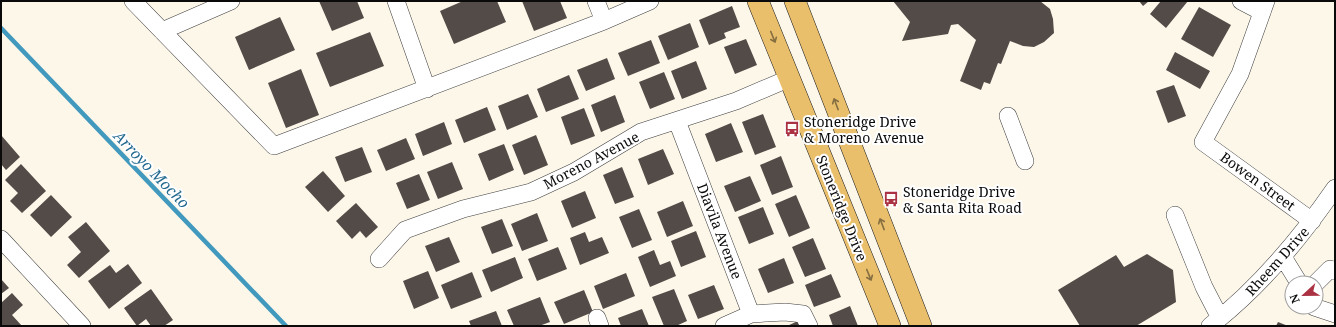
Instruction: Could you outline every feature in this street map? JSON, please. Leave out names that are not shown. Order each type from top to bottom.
[{"type":"main road","name":"Stoneridge Drive","points":[[758,1],[890,326]]},
{"type":"main road","points":[[795,1],[921,326]]},
{"type":"street","points":[[133,1],[274,146],[604,21],[650,1]]},
{"type":"street","points":[[162,31],[231,1]]},
{"type":"street","points":[[396,1],[427,88]]},
{"type":"street","points":[[596,1],[604,21]]},
{"type":"street","points":[[1241,1],[1264,7]]},
{"type":"street","name":"Bowen Street","points":[[1264,7],[1240,74],[1203,142],[1312,221]]},
{"type":"street","name":"Moreno Avenue","points":[[379,259],[405,230],[463,209],[530,192],[574,172],[641,132],[736,101],[790,78]]},
{"type":"street","points":[[1008,116],[1025,161]]},
{"type":"street","name":"Diavila Avenue","points":[[677,121],[751,314]]},
{"type":"street","name":"Rheem Drive","points":[[1214,324],[1239,303],[1283,257],[1312,221],[1335,188]]},
{"type":"street","points":[[1175,215],[1204,287],[1214,324]]},
{"type":"street","points":[[1,239],[82,326]]},
{"type":"street","points":[[1283,257],[1294,275]]},
{"type":"street","points":[[1324,275],[1330,269],[1335,270]]},
{"type":"street","points":[[1324,310],[1335,314]]},
{"type":"street","points":[[724,326],[751,314],[785,312],[803,314],[809,326]]},
{"type":"building","points":[[319,1],[357,1],[364,18],[332,31]]},
{"type":"building","points":[[463,1],[497,1],[506,22],[454,44],[440,11]]},
{"type":"building","points":[[522,1],[560,1],[567,18],[534,31]]},
{"type":"building","points":[[893,1],[1040,1],[1050,9],[1053,19],[1054,33],[1044,42],[1034,47],[1023,46],[1010,41],[1001,64],[998,63],[990,84],[984,82],[981,90],[960,81],[976,40],[958,24],[951,25],[948,34],[902,41],[910,22]]},
{"type":"building","points":[[1139,1],[1149,1],[1143,6]]},
{"type":"building","points":[[1161,1],[1188,1],[1166,28],[1150,14]]},
{"type":"building","points":[[732,6],[740,27],[724,33],[726,38],[709,45],[699,20]]},
{"type":"building","points":[[1199,7],[1231,25],[1213,57],[1181,39]]},
{"type":"building","points":[[280,17],[295,50],[249,70],[235,37]]},
{"type":"building","points":[[690,23],[699,47],[668,60],[658,36]]},
{"type":"building","points":[[370,32],[384,66],[330,87],[316,53]]},
{"type":"building","points":[[746,39],[757,65],[735,74],[724,47]]},
{"type":"building","points":[[651,40],[660,63],[628,76],[618,53]]},
{"type":"building","points":[[1175,52],[1210,71],[1200,89],[1166,70]]},
{"type":"building","points":[[607,58],[615,79],[586,91],[577,70]]},
{"type":"building","points":[[696,61],[707,89],[682,99],[671,71]]},
{"type":"building","points":[[301,69],[319,115],[286,128],[268,83]]},
{"type":"building","points":[[664,72],[675,99],[650,109],[639,82]]},
{"type":"building","points":[[569,75],[579,99],[546,112],[537,89]]},
{"type":"building","points":[[1174,85],[1186,116],[1168,123],[1156,91]]},
{"type":"building","points":[[528,94],[538,117],[507,130],[498,106]]},
{"type":"building","points":[[615,95],[625,122],[601,132],[591,105]]},
{"type":"building","points":[[487,107],[496,130],[464,143],[455,120]]},
{"type":"building","points":[[584,108],[595,136],[571,145],[561,117]]},
{"type":"building","points":[[763,114],[776,147],[755,155],[742,122]]},
{"type":"building","points":[[444,122],[452,144],[423,156],[415,134]]},
{"type":"building","points":[[731,123],[743,152],[716,162],[705,134]]},
{"type":"building","points":[[1,135],[20,157],[6,170],[1,164]]},
{"type":"building","points":[[536,135],[548,165],[524,175],[512,145]]},
{"type":"building","points":[[406,138],[415,159],[386,171],[377,150]]},
{"type":"building","points":[[504,144],[514,170],[489,181],[478,154]]},
{"type":"building","points":[[362,147],[372,172],[345,182],[335,157]]},
{"type":"building","points":[[663,149],[674,174],[648,185],[638,159]]},
{"type":"building","points":[[781,156],[793,187],[772,195],[760,165]]},
{"type":"building","points":[[452,162],[463,189],[438,199],[427,172]]},
{"type":"building","points":[[21,164],[46,191],[22,213],[10,201],[18,193],[5,180]]},
{"type":"building","points":[[622,167],[634,197],[615,204],[603,175]]},
{"type":"building","points":[[323,171],[345,196],[328,212],[305,187]]},
{"type":"building","points":[[419,174],[430,200],[407,209],[396,183]]},
{"type":"building","points":[[750,176],[761,201],[735,212],[724,186]]},
{"type":"building","points":[[585,191],[596,218],[572,228],[561,201]]},
{"type":"building","points":[[51,195],[72,217],[51,237],[30,215]]},
{"type":"building","points":[[796,195],[810,228],[789,237],[775,204]]},
{"type":"building","points":[[683,201],[693,226],[667,237],[657,212]]},
{"type":"building","points":[[356,203],[378,227],[366,238],[360,231],[352,239],[336,221]]},
{"type":"building","points":[[763,207],[774,234],[749,244],[738,217]]},
{"type":"building","points":[[639,209],[652,240],[632,248],[619,217]]},
{"type":"building","points":[[537,213],[548,241],[522,251],[511,224]]},
{"type":"building","points":[[502,219],[513,246],[492,254],[481,227]]},
{"type":"building","points":[[86,222],[110,251],[79,278],[67,265],[81,252],[68,237]]},
{"type":"building","points":[[696,231],[706,257],[681,267],[671,241]]},
{"type":"building","points":[[585,232],[589,242],[602,237],[609,253],[580,265],[570,238]]},
{"type":"building","points":[[449,237],[460,262],[436,272],[425,246]]},
{"type":"building","points":[[813,238],[826,269],[805,277],[792,247]]},
{"type":"building","points":[[558,247],[567,269],[537,281],[528,259]]},
{"type":"building","points":[[654,250],[660,265],[670,261],[676,276],[650,287],[638,257]]},
{"type":"building","points":[[1147,254],[1173,270],[1176,302],[1136,326],[1080,326],[1058,290],[1116,255],[1124,267]]},
{"type":"building","points":[[515,257],[523,278],[491,292],[482,270]]},
{"type":"building","points":[[784,258],[794,283],[768,293],[758,269]]},
{"type":"building","points":[[128,264],[142,283],[109,309],[88,281],[110,265],[116,273]]},
{"type":"building","points":[[428,271],[439,298],[414,309],[403,281]]},
{"type":"building","points":[[472,272],[482,297],[451,309],[441,285]]},
{"type":"building","points":[[626,273],[635,296],[603,309],[594,286]]},
{"type":"building","points":[[831,274],[841,297],[814,307],[805,285]]},
{"type":"building","points":[[1,279],[9,288],[1,294]]},
{"type":"building","points":[[714,285],[724,309],[698,319],[688,295]]},
{"type":"building","points":[[151,289],[173,320],[164,326],[151,326],[146,319],[137,326],[124,308]]},
{"type":"building","points":[[674,289],[687,321],[676,326],[664,326],[652,297]]},
{"type":"building","points":[[584,290],[593,312],[564,324],[554,302]]},
{"type":"building","points":[[12,293],[23,305],[12,315],[22,326],[1,326],[1,303]]},
{"type":"building","points":[[540,297],[550,322],[539,326],[514,326],[507,310]]},
{"type":"building","points":[[850,306],[858,326],[833,326],[829,315]]},
{"type":"building","points":[[642,309],[649,326],[621,326],[618,318]]},
{"type":"building","points":[[496,311],[502,326],[471,326],[469,321]]},
{"type":"building","points":[[798,321],[800,326],[787,326]]},
{"type":"building","points":[[1278,322],[1288,326],[1276,326]]},
{"type":"waterway","name":"Arroyo Mocho","points":[[1,28],[286,326]]},
{"type":"place","name":"Stoneridge Drive & Moreno Avenue","points":[[792,129]]},
{"type":"place","name":"Stoneridge Drive & Santa Rita Road","points":[[891,199]]}]
